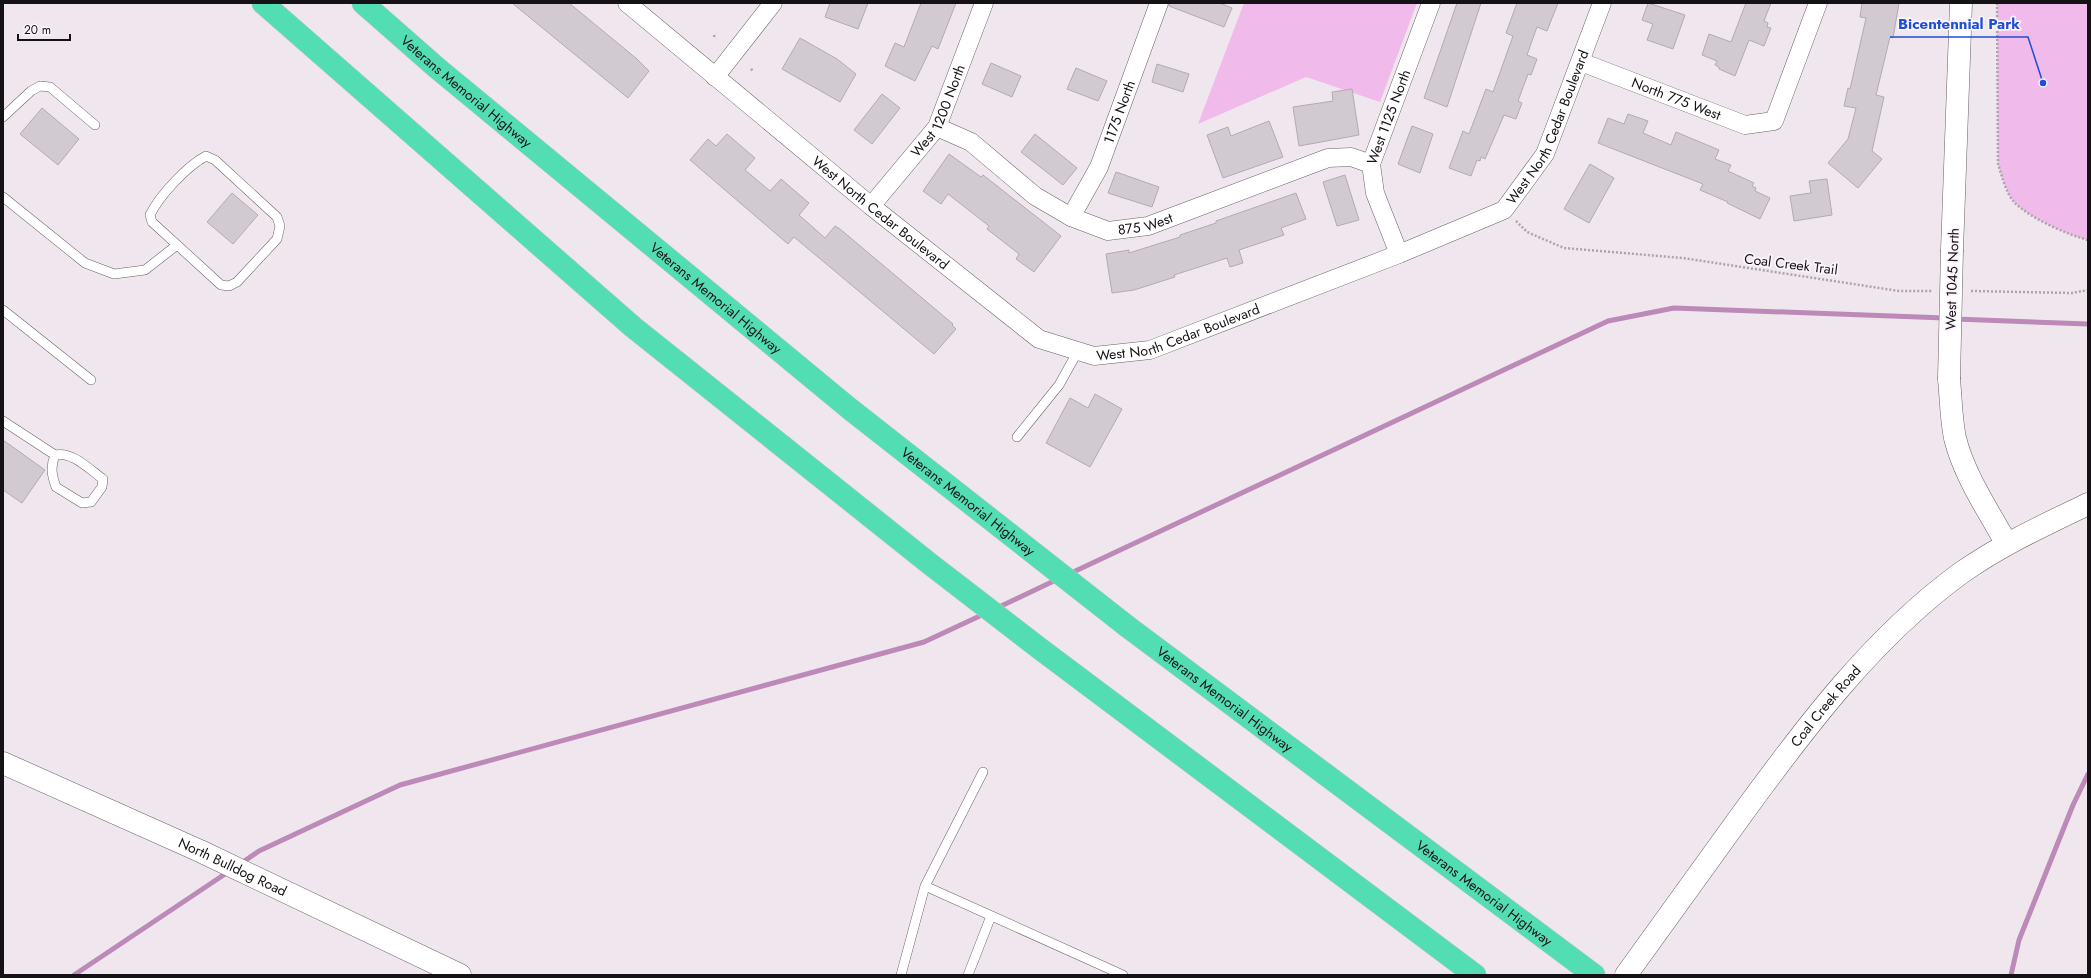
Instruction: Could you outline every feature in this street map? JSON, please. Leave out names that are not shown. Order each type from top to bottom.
[{"type":"highway","points":[[263,3],[633,327],[930,564],[1039,648],[1475,975]]},
{"type":"highway","name":"Veterans Memorial Highway","points":[[363,3],[437,68],[844,404],[1128,627],[1594,975]]},
{"type":"main road","name":"West 1045 North","points":[[1961,3],[1949,379],[1953,424],[1961,456],[1970,477],[2006,543]]},
{"type":"main road","name":"Coal Creek Road","points":[[1626,975],[1798,737],[1843,685],[1889,636],[1931,597],[1961,573],[2006,543],[2088,504]]},
{"type":"main road","name":"North Bulldog Road","points":[[3,763],[200,851],[460,975]]},
{"type":"street","name":"West North Cedar Boulevard","points":[[627,3],[871,206],[1039,339],[1094,356],[1150,350],[1399,254],[1504,210],[1545,154],[1602,3]]},
{"type":"street","points":[[715,77],[773,3]]},
{"type":"street","name":"West 1200 North","points":[[871,206],[937,127],[984,3]]},
{"type":"street","name":"1175 North","points":[[1071,217],[1099,167],[1159,3]]},
{"type":"street","name":"West 1125 North","points":[[1399,254],[1375,193],[1371,164],[1431,3]]},
{"type":"street","name":"North 775 West","points":[[1581,62],[1745,125],[1774,121],[1818,3]]},
{"type":"street","name":"875 West","points":[[937,127],[971,142],[1035,196],[1071,217],[1108,231],[1148,226],[1328,158],[1351,156],[1371,164]]},
{"type":"lane","points":[[3,117],[31,91],[40,86],[50,87],[95,125]]},
{"type":"lane","points":[[206,156],[215,160],[266,206],[277,217],[280,226],[277,239],[237,282],[229,286],[221,285],[177,244],[152,222],[150,215],[154,206],[194,162],[206,156]]},
{"type":"lane","points":[[3,197],[85,263],[114,274],[145,270],[177,244]]},
{"type":"lane","points":[[3,310],[91,380]]},
{"type":"lane","points":[[1017,437],[1059,385],[1078,351]]},
{"type":"lane","points":[[3,421],[55,455],[63,453],[77,460],[103,479],[102,487],[91,502],[82,503],[56,487],[52,475],[52,463],[55,455]]},
{"type":"lane","points":[[901,975],[925,886],[983,772]]},
{"type":"lane","points":[[925,886],[1123,975]]},
{"type":"lane","points":[[968,975],[991,916]]},
{"type":"path","points":[[1997,3],[1998,164],[2006,187],[2015,203],[2040,220],[2069,235],[2088,240]]},
{"type":"path","name":"Coal Creek Trail","points":[[1504,210],[1527,232],[1564,248],[1683,258],[1899,290],[1938,291]]},
{"type":"path","points":[[1970,291],[2072,293],[2088,290]]},
{"type":"shaded area","points":[[1244,3],[1417,3],[1380,102],[1306,77],[1198,124]]},
{"type":"shaded area","points":[[1997,3],[2088,3],[2088,240],[2060,230],[2039,220],[2022,209],[2009,195],[2005,185],[1998,164]]},
{"type":"building","points":[[512,3],[569,3],[637,59],[649,71],[628,98]]},
{"type":"building","points":[[830,3],[868,3],[858,29],[825,17]]},
{"type":"building","points":[[921,3],[956,3],[938,49],[932,46],[915,81],[885,66],[895,43],[904,47]]},
{"type":"building","points":[[1169,3],[1220,3],[1232,8],[1224,27],[1169,6]]},
{"type":"building","points":[[1457,3],[1481,3],[1447,107],[1424,98]]},
{"type":"building","points":[[1517,3],[1558,3],[1547,31],[1537,27],[1527,55],[1537,59],[1531,75],[1528,74],[1518,101],[1522,103],[1516,119],[1504,115],[1485,159],[1481,157],[1480,161],[1477,160],[1471,176],[1449,168],[1463,131],[1469,134],[1486,89],[1493,92],[1513,36],[1506,33]]},
{"type":"building","points":[[1648,3],[1685,15],[1673,49],[1647,40],[1653,24],[1642,20]]},
{"type":"building","points":[[1746,3],[1771,3],[1764,21],[1768,23],[1767,27],[1771,28],[1764,46],[1749,40],[1735,76],[1719,69],[1719,67],[1715,65],[1717,61],[1702,55],[1709,34],[1731,42]]},
{"type":"building","points":[[1862,3],[1899,3],[1893,38],[1890,37],[1876,95],[1884,97],[1872,151],[1882,159],[1858,188],[1828,163],[1848,139],[1856,108],[1844,106],[1848,88],[1850,89],[1866,18],[1860,17]]},
{"type":"building","points":[[800,38],[837,59],[856,74],[840,102],[782,69]]},
{"type":"building","points":[[991,63],[1021,76],[1012,97],[982,84]]},
{"type":"building","points":[[1157,64],[1189,74],[1183,92],[1152,82]]},
{"type":"building","points":[[1076,68],[1107,81],[1098,101],[1067,89]]},
{"type":"building","points":[[1352,89],[1359,135],[1299,146],[1293,107],[1333,101],[1332,92]]},
{"type":"building","points":[[882,94],[900,108],[872,144],[854,130]]},
{"type":"building","points":[[42,108],[79,139],[58,165],[20,134]]},
{"type":"building","points":[[1628,114],[1648,121],[1643,133],[1671,145],[1676,132],[1719,150],[1715,159],[1731,165],[1728,171],[1754,183],[1752,186],[1756,188],[1755,191],[1770,198],[1760,219],[1727,203],[1728,202],[1700,190],[1703,184],[1598,143],[1608,118],[1624,124]]},
{"type":"building","points":[[1269,121],[1283,157],[1223,178],[1207,135],[1228,127],[1231,136]]},
{"type":"building","points":[[1412,126],[1433,134],[1420,173],[1398,164]]},
{"type":"building","points":[[727,134],[755,158],[745,170],[770,191],[781,179],[809,203],[799,215],[825,238],[835,226],[840,229],[953,324],[952,325],[956,329],[934,354],[794,237],[788,244],[690,160],[708,139],[716,146]]},
{"type":"building","points":[[1035,134],[1077,168],[1063,185],[1021,152]]},
{"type":"building","points":[[949,154],[981,177],[983,175],[1061,236],[1034,272],[1016,259],[1019,254],[987,229],[989,226],[948,194],[941,204],[923,191]]},
{"type":"building","points":[[1590,164],[1614,178],[1589,223],[1564,209]]},
{"type":"building","points":[[1116,172],[1159,187],[1152,207],[1108,193]]},
{"type":"building","points":[[1345,175],[1359,220],[1337,226],[1323,182]]},
{"type":"building","points":[[1827,179],[1832,215],[1794,221],[1790,196],[1811,193],[1809,181]]},
{"type":"building","points":[[232,193],[258,215],[233,244],[207,222]]},
{"type":"building","points":[[1296,193],[1306,219],[1281,228],[1284,235],[1239,250],[1243,263],[1230,267],[1227,258],[1134,290],[1112,293],[1106,254],[1129,250],[1129,253],[1180,237],[1180,235],[1216,223],[1216,221]]},
{"type":"building","points":[[1095,394],[1122,409],[1090,467],[1046,443],[1070,398],[1088,408]]},
{"type":"building","points":[[3,440],[45,470],[22,503],[3,490]]},
{"type":"waterway","points":[[1069,574],[1608,321],[1674,308],[1945,318]]},
{"type":"waterway","points":[[1955,319],[2088,324]]},
{"type":"waterway","points":[[997,608],[1058,579]]},
{"type":"waterway","points":[[240,864],[259,851],[400,785],[924,642],[984,614]]},
{"type":"waterway","points":[[2011,975],[2019,940],[2073,805],[2088,774]]},
{"type":"waterway","points":[[74,975],[228,872]]},
{"type":"place","name":"Bicentennial Park","points":[[2043,83]]}]
